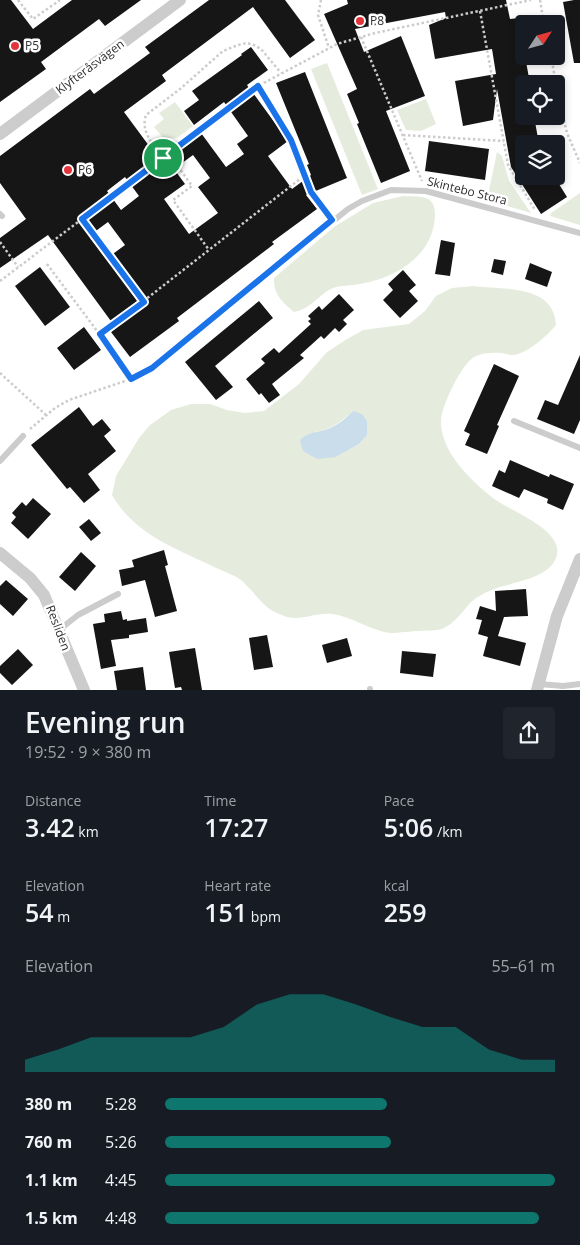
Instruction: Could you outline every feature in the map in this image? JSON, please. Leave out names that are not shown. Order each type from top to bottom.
[{"type":"street","name":"Klyfteråsvägen","points":[[0,134],[180,0]]},
{"type":"street","name":"Resliden","points":[[0,553],[39,588],[48,602],[84,690]]},
{"type":"street","points":[[538,687],[556,616],[580,559]]},
{"type":"lane","name":"Skintebo Stora","points":[[257,283],[332,220],[348,209],[391,190],[426,191],[580,233]]},
{"type":"lane","points":[[514,421],[580,448]]},
{"type":"lane","points":[[0,461],[23,436]]},
{"type":"lane","points":[[59,630],[78,615],[118,594]]},
{"type":"lane","points":[[538,687],[580,684]]},
{"type":"path","points":[[18,0],[33,19],[60,0]]},
{"type":"path","points":[[321,0],[318,15],[329,48]]},
{"type":"path","points":[[0,281],[258,86],[281,73],[329,48],[361,37],[531,0]]},
{"type":"path","points":[[540,0],[542,15]]},
{"type":"path","points":[[480,11],[508,165],[535,208],[538,220]]},
{"type":"path","points":[[361,37],[426,191]]},
{"type":"path","points":[[163,158],[147,135],[144,127],[146,115],[180,89],[223,51],[238,45],[254,44],[268,56],[281,73]]},
{"type":"path","points":[[258,86],[291,140],[311,192],[332,220]]},
{"type":"path","points":[[565,124],[580,163]]},
{"type":"path","points":[[403,135],[504,141]]},
{"type":"path","points":[[168,154],[192,186],[173,200],[210,250]]},
{"type":"path","points":[[100,334],[144,302],[305,175]]},
{"type":"path","points":[[82,219],[144,302]]},
{"type":"path","points":[[0,242],[18,268]]},
{"type":"path","points":[[47,264],[100,334],[131,379]]},
{"type":"path","points":[[23,436],[46,415],[69,400],[131,379],[152,368],[257,283]]},
{"type":"path","points":[[0,373],[46,415]]},
{"type":"green space","points":[[327,63],[378,189],[362,195],[311,69]]},
{"type":"green space","points":[[426,99],[436,124],[421,131],[406,130],[397,110]]},
{"type":"green space","points":[[175,102],[193,126],[177,138],[164,139],[154,127],[164,119],[159,113]]},
{"type":"green space","points":[[497,152],[502,156],[509,181],[531,213],[487,200]]},
{"type":"green space","points":[[580,193],[580,225],[550,216],[551,213]]},
{"type":"green space","points":[[403,196],[426,198],[430,200],[435,209],[433,230],[428,243],[410,263],[387,276],[373,281],[333,288],[309,306],[298,311],[294,312],[283,302],[275,289],[274,278],[334,227],[373,203]]},
{"type":"green space","points":[[473,286],[525,292],[537,296],[546,302],[553,312],[556,325],[543,338],[525,351],[513,355],[485,353],[471,360],[465,366],[454,385],[441,420],[445,443],[466,474],[493,498],[536,523],[554,540],[557,550],[555,560],[544,572],[482,595],[471,602],[450,624],[440,630],[383,632],[332,614],[290,618],[270,609],[238,578],[155,538],[131,519],[112,495],[116,476],[139,438],[150,425],[171,410],[191,404],[210,404],[227,410],[245,413],[264,411],[299,384],[327,352],[363,330],[409,324],[425,311],[436,296],[452,288]],"holes":[[[353,411],[367,435],[359,444],[336,457],[315,432],[336,424]]]},
{"type":"water","points":[[353,411],[362,414],[367,421],[367,435],[359,444],[336,457],[317,459],[303,451],[300,440],[303,437],[326,430],[342,421]]},
{"type":"building","points":[[0,0],[11,0],[33,29],[72,0],[141,0],[105,26],[99,19],[41,62],[46,69],[0,102]]},
{"type":"building","points":[[209,0],[285,0],[315,40],[290,58],[253,7],[162,75],[166,81],[124,112],[161,162],[201,133],[226,167],[244,154],[237,144],[248,136],[224,102],[194,125],[184,111],[199,100],[192,91],[251,47],[268,70],[247,85],[249,88],[241,95],[242,97],[253,93],[288,141],[268,156],[292,189],[311,175],[307,165],[309,164],[276,83],[305,72],[347,178],[306,195],[317,209],[272,242],[274,244],[177,318],[179,321],[130,357],[111,332],[116,328],[48,235],[0,268],[0,238],[26,219],[0,183],[0,156],[90,89],[94,94],[150,53],[145,47]],"holes":[[[193,155],[210,178],[198,187],[218,213],[189,234],[164,199],[185,184],[174,169]],[[125,177],[139,196],[121,210],[107,191]],[[108,222],[125,245],[106,259],[89,236]]]},
{"type":"building","points":[[347,0],[506,0],[510,19],[515,18],[515,65],[527,65],[528,75],[515,75],[515,125],[536,125],[537,135],[515,135],[515,173],[511,167],[497,89],[493,120],[463,126],[455,81],[496,74],[492,49],[435,59],[429,25],[446,18],[445,12],[355,29],[364,52],[401,36],[425,96],[386,111],[410,171],[381,183],[347,94],[357,89],[324,14],[348,4]]},
{"type":"building","points":[[580,0],[580,63],[574,63],[563,2]]},
{"type":"building","points":[[429,141],[489,149],[485,180],[425,171]]},
{"type":"building","points":[[522,185],[560,185],[567,197],[541,214]]},
{"type":"building","points":[[441,240],[455,243],[450,276],[435,274]]},
{"type":"building","points":[[494,259],[506,261],[503,275],[491,272]]},
{"type":"building","points":[[530,263],[552,272],[547,287],[525,279]]},
{"type":"building","points":[[40,267],[70,307],[45,326],[15,286]]},
{"type":"building","points":[[403,270],[416,285],[409,291],[418,301],[400,318],[383,300],[393,290],[388,284]]},
{"type":"building","points":[[339,294],[354,310],[343,320],[347,324],[339,332],[335,328],[324,339],[321,336],[300,355],[304,358],[272,384],[280,395],[269,403],[261,393],[259,395],[246,379],[265,363],[261,359],[274,348],[279,353],[311,324],[308,321],[311,319],[308,316],[319,306],[322,310]]},
{"type":"building","points":[[259,301],[273,318],[215,366],[233,387],[216,400],[185,362]]},
{"type":"building","points":[[84,327],[101,350],[74,370],[57,348]]},
{"type":"building","points":[[580,355],[580,420],[574,434],[537,419],[545,400],[558,405]]},
{"type":"building","points":[[494,364],[519,376],[497,425],[499,426],[487,454],[465,445],[470,434],[464,431]]},
{"type":"building","points":[[79,407],[93,426],[102,419],[111,430],[104,436],[116,451],[88,474],[100,490],[84,503],[70,487],[67,489],[31,445]]},
{"type":"building","points":[[510,460],[549,477],[550,474],[574,484],[563,510],[547,503],[548,499],[524,489],[519,498],[492,486],[499,470],[505,473]]},
{"type":"building","points":[[33,498],[51,514],[28,539],[11,523],[16,517],[12,513],[22,502],[26,506]]},
{"type":"building","points":[[89,519],[101,533],[91,541],[79,527]]},
{"type":"building","points":[[164,550],[168,565],[165,566],[177,611],[155,617],[145,580],[122,586],[119,570],[134,567],[132,560]]},
{"type":"building","points":[[81,552],[96,566],[75,591],[59,577]]},
{"type":"building","points":[[6,580],[28,599],[13,616],[0,604],[0,586]]},
{"type":"building","points":[[526,589],[528,616],[504,617],[498,636],[526,643],[520,666],[483,656],[488,637],[478,634],[482,620],[476,619],[480,606],[496,611],[495,591]]},
{"type":"building","points":[[121,611],[123,620],[146,618],[148,632],[129,635],[129,638],[111,640],[116,666],[101,669],[93,624],[105,622],[104,614]]},
{"type":"building","points":[[267,635],[273,667],[254,670],[249,638]]},
{"type":"building","points":[[347,638],[352,656],[327,663],[322,645]]},
{"type":"building","points":[[195,648],[202,690],[175,688],[169,652]]},
{"type":"building","points":[[18,649],[33,665],[12,685],[0,673],[0,666]]},
{"type":"building","points":[[402,651],[436,654],[433,677],[400,673]]},
{"type":"building","points":[[143,667],[146,690],[117,690],[114,671]]},
{"type":"place","name":"P8","points":[[360,21]]},
{"type":"place","name":"P5","points":[[15,46]]},
{"type":"place","name":"P6","points":[[68,170]]},
{"type":"route","points":[[258,86],[291,140],[311,192],[332,220],[152,368],[140,376],[131,379],[100,334],[144,302],[82,219],[163,158],[258,86]]}]
